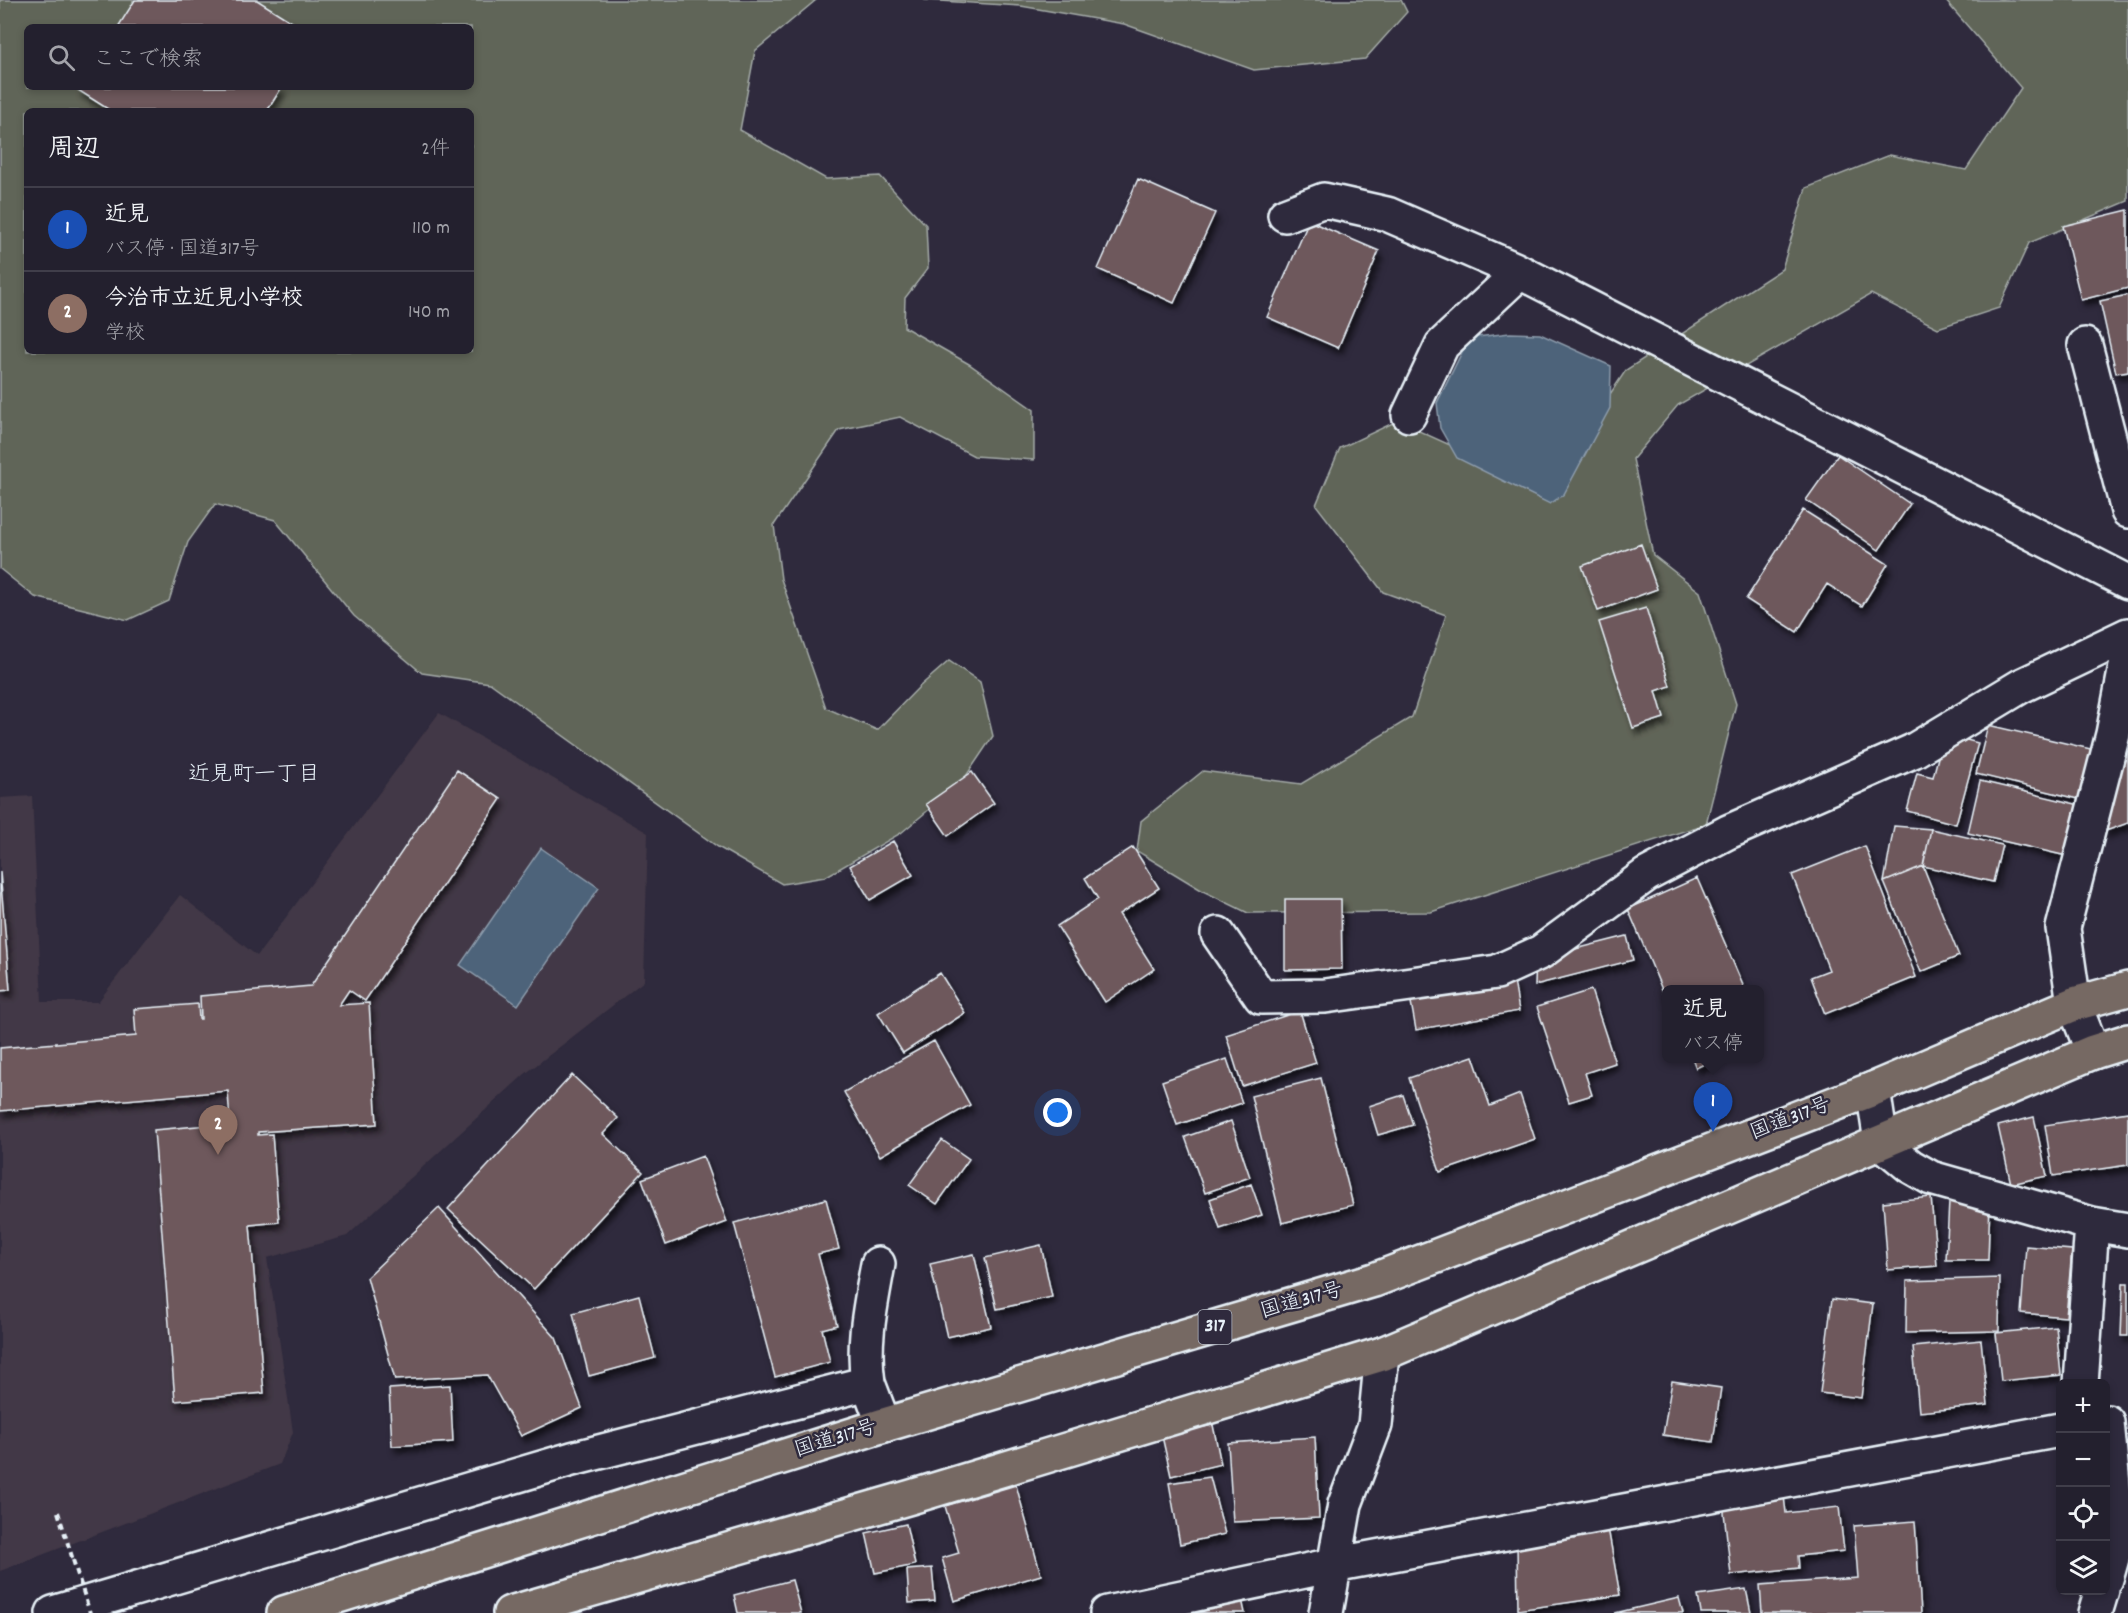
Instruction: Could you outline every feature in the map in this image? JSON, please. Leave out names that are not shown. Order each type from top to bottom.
[{"type":"highway","name":"国道317号","points":[[284,1613],[884,1425],[1374,1281],[1873,1089],[2074,1004],[2128,989]]},
{"type":"highway","points":[[510,1613],[911,1497],[1382,1354],[2092,1052],[2128,1041]]},
{"type":"street","points":[[1285,215],[1324,200],[1387,214],[1520,272],[2128,582]]},
{"type":"street","points":[[1409,415],[1442,345],[1520,272]]},
{"type":"street","points":[[2085,345],[2128,511]]},
{"type":"street","points":[[1218,934],[1261,997],[1325,996],[1497,972],[1541,952],[1646,875],[1728,832],[1913,751],[2021,686],[2128,635]]},
{"type":"street","points":[[2092,1052],[2074,1004],[2063,928],[2121,733],[2128,656]]},
{"type":"street","points":[[1873,1089],[1881,1142],[1910,1166],[1931,1178],[2092,1224],[2128,1230]]},
{"type":"street","points":[[2081,1379],[2092,1224]]},
{"type":"street","points":[[878,1264],[867,1323],[865,1358],[868,1383],[884,1425]]},
{"type":"street","points":[[1326,1613],[1345,1504],[1375,1425],[1382,1354]]},
{"type":"street","points":[[53,1613],[572,1459],[868,1383]]},
{"type":"street","points":[[2110,1569],[2123,1537],[2113,1420]]},
{"type":"street","points":[[1107,1613],[1333,1565],[2056,1431]]},
{"type":"street","points":[[2095,1613],[2100,1595]]},
{"type":"path","points":[[58,1512],[90,1613]]},
{"type":"shaded area","points":[[439,713],[648,833],[644,981],[525,1074],[347,1236],[267,1258],[293,1432],[280,1464],[0,1571],[0,798],[32,796],[42,1002],[98,1002],[180,895],[257,956]]},
{"type":"green space","points":[[0,0],[816,0],[755,51],[740,130],[826,179],[880,176],[926,225],[928,268],[905,298],[904,327],[969,364],[1034,410],[1034,460],[974,456],[900,417],[839,430],[774,525],[781,579],[826,708],[877,730],[919,687],[949,661],[980,682],[993,736],[962,782],[901,833],[825,877],[782,884],[718,847],[490,683],[422,673],[354,616],[275,520],[215,504],[188,542],[169,601],[128,620],[35,597],[0,569]]},
{"type":"green space","points":[[924,0],[1401,0],[1407,12],[1365,59],[1254,70],[1124,24],[1021,6]]},
{"type":"green space","points":[[1945,0],[2128,0],[2128,201],[2029,243],[1999,308],[1938,328],[1871,294],[1678,405],[1633,459],[1653,555],[1700,592],[1736,704],[1706,824],[1431,912],[1248,913],[1203,891],[1137,851],[1141,821],[1203,771],[1301,784],[1412,717],[1446,615],[1383,592],[1316,505],[1340,448],[1397,421],[1547,489],[1626,370],[1782,269],[1806,188],[1890,155],[1966,170],[2021,88]]},
{"type":"water","points":[[1510,333],[1540,334],[1611,366],[1610,408],[1564,494],[1550,504],[1457,458],[1440,428],[1437,403],[1463,350],[1477,337]]},
{"type":"water","points":[[541,848],[599,888],[518,1005],[460,965]]},
{"type":"building","points":[[135,0],[257,0],[295,24],[120,24]]},
{"type":"building","points":[[78,90],[280,90],[269,108],[106,108]]},
{"type":"building","points":[[1138,179],[1215,213],[1174,303],[1098,269]]},
{"type":"building","points":[[2128,210],[2128,288],[2081,300],[2063,226]]},
{"type":"building","points":[[1309,221],[1379,251],[1338,348],[1267,317]]},
{"type":"building","points":[[2128,295],[2128,371],[2116,373],[2100,301]]},
{"type":"building","points":[[1838,455],[1910,504],[1879,550],[1806,500]]},
{"type":"building","points":[[1803,510],[1888,564],[1862,606],[1827,584],[1797,632],[1746,599]]},
{"type":"building","points":[[1641,544],[1657,589],[1598,611],[1582,566]]},
{"type":"building","points":[[1646,608],[1670,686],[1656,691],[1664,718],[1633,728],[1599,622]]},
{"type":"building","points":[[1988,725],[2095,750],[2083,800],[1976,774]]},
{"type":"building","points":[[1944,734],[1978,743],[1956,824],[1907,811],[1917,773],[1933,777]]},
{"type":"building","points":[[2128,741],[2128,823],[2103,832]]},
{"type":"building","points":[[457,770],[501,799],[365,1001],[349,990],[339,1005],[369,1003],[377,1124],[258,1132],[258,1135],[272,1134],[279,1222],[250,1225],[264,1393],[175,1401],[154,1130],[230,1123],[228,1091],[0,1111],[0,1048],[136,1036],[134,1009],[198,1004],[199,1019],[201,1019],[200,996],[311,986]]},
{"type":"building","points":[[972,772],[994,803],[948,836],[926,804]]},
{"type":"building","points":[[1980,781],[2084,806],[2071,857],[1968,833]]},
{"type":"building","points":[[1894,826],[1931,829],[1923,866],[1884,882]]},
{"type":"building","points":[[1931,829],[2002,845],[1993,882],[1923,866]]},
{"type":"building","points":[[893,841],[913,875],[870,900],[850,866]]},
{"type":"building","points":[[1865,846],[1916,977],[1825,1014],[1811,977],[1829,970],[1792,875]]},
{"type":"building","points":[[1133,847],[1159,888],[1119,914],[1154,969],[1105,1002],[1057,926],[1098,899],[1085,878]]},
{"type":"building","points":[[1923,866],[1959,956],[1921,972],[1884,882]]},
{"type":"building","points":[[0,872],[10,990],[0,991]]},
{"type":"building","points":[[1697,878],[1743,985],[1662,985],[1662,990],[1628,909]]},
{"type":"building","points":[[1285,899],[1341,899],[1342,969],[1285,970]]},
{"type":"building","points":[[1627,936],[1633,960],[1535,985],[1536,959]]},
{"type":"building","points":[[940,973],[965,1013],[903,1053],[878,1013]]},
{"type":"building","points":[[1514,981],[1519,1011],[1416,1030],[1409,991]]},
{"type":"building","points":[[1591,990],[1615,1063],[1585,1073],[1592,1095],[1569,1102],[1537,1007]]},
{"type":"building","points":[[1300,1011],[1316,1063],[1242,1086],[1226,1035]]},
{"type":"building","points":[[934,1041],[970,1105],[880,1156],[844,1092]]},
{"type":"building","points":[[1473,1056],[1490,1106],[1520,1094],[1535,1139],[1440,1172],[1409,1078]]},
{"type":"building","points":[[1227,1059],[1242,1103],[1177,1125],[1162,1081]]},
{"type":"building","points":[[1694,1063],[1706,1063],[1696,1068]]},
{"type":"building","points":[[572,1075],[618,1118],[603,1134],[643,1172],[534,1289],[448,1209]]},
{"type":"building","points":[[1321,1078],[1353,1205],[1282,1223],[1251,1096]]},
{"type":"building","points":[[1403,1095],[1413,1125],[1378,1135],[1369,1106]]},
{"type":"building","points":[[2128,1112],[2128,1165],[2053,1176],[2045,1125]]},
{"type":"building","points":[[2034,1117],[2047,1176],[2011,1184],[1998,1126]]},
{"type":"building","points":[[1231,1121],[1250,1177],[1205,1193],[1185,1137]]},
{"type":"building","points":[[942,1140],[969,1159],[937,1204],[909,1185]]},
{"type":"building","points":[[703,1156],[727,1222],[666,1245],[642,1179]]},
{"type":"building","points":[[1251,1184],[1262,1215],[1220,1229],[1210,1199]]},
{"type":"building","points":[[1931,1197],[1937,1266],[1888,1270],[1883,1202]]},
{"type":"building","points":[[826,1199],[839,1249],[818,1254],[837,1325],[822,1329],[830,1362],[775,1377],[734,1223]]},
{"type":"building","points":[[1990,1201],[1988,1260],[1946,1260],[1949,1202]]},
{"type":"building","points":[[439,1208],[556,1338],[582,1408],[521,1436],[487,1375],[395,1380],[367,1277]]},
{"type":"building","points":[[1041,1245],[1052,1297],[997,1309],[985,1258]]},
{"type":"building","points":[[2026,1246],[2072,1250],[2066,1317],[2021,1313]]},
{"type":"building","points":[[974,1254],[991,1327],[947,1337],[930,1264]]},
{"type":"building","points":[[2000,1278],[1999,1331],[1906,1333],[1907,1281]]},
{"type":"building","points":[[2123,1283],[2128,1283],[2128,1336],[2121,1336]]},
{"type":"building","points":[[639,1295],[655,1358],[589,1376],[573,1313]]},
{"type":"building","points":[[1832,1299],[1873,1304],[1861,1398],[1820,1393]]},
{"type":"building","points":[[2056,1327],[2061,1375],[2001,1381],[1996,1333]]},
{"type":"building","points":[[1981,1340],[1988,1405],[1919,1412],[1913,1347]]},
{"type":"building","points":[[1672,1381],[1721,1388],[1713,1442],[1663,1435]]},
{"type":"building","points":[[450,1385],[453,1442],[392,1446],[389,1389]]},
{"type":"building","points":[[1213,1425],[1221,1464],[1171,1476],[1162,1436]]},
{"type":"building","points":[[1315,1437],[1319,1518],[1233,1522],[1228,1443]]},
{"type":"building","points":[[1210,1477],[1225,1534],[1180,1544],[1169,1483]]},
{"type":"building","points":[[1016,1485],[1041,1575],[954,1601],[942,1558],[959,1553],[945,1506]]},
{"type":"building","points":[[1784,1496],[1786,1513],[1839,1507],[1844,1551],[1798,1556],[1799,1568],[1731,1575],[1723,1503]]},
{"type":"building","points":[[1915,1521],[1921,1613],[1762,1613],[1760,1585],[1858,1578],[1854,1526]]},
{"type":"building","points":[[906,1524],[915,1565],[875,1573],[866,1533]]},
{"type":"building","points":[[1608,1528],[1620,1595],[1518,1610],[1517,1543]]},
{"type":"building","points":[[932,1568],[935,1601],[909,1603],[907,1570]]},
{"type":"building","points":[[792,1580],[801,1613],[738,1613],[734,1595]]},
{"type":"building","points":[[1746,1589],[1751,1613],[1701,1613],[1698,1596]]},
{"type":"building","points":[[1679,1598],[1683,1613],[1615,1613]]},
{"type":"building","points":[[1242,1599],[1245,1613],[1189,1613],[1189,1610]]},
{"type":"place","name":"近見","points":[[1713,1132]]},
{"type":"place","name":"今治市立近見小学校","points":[[218,1155]]},
{"type":"district","name":"近見町一丁目","points":[[254,775]]}]
